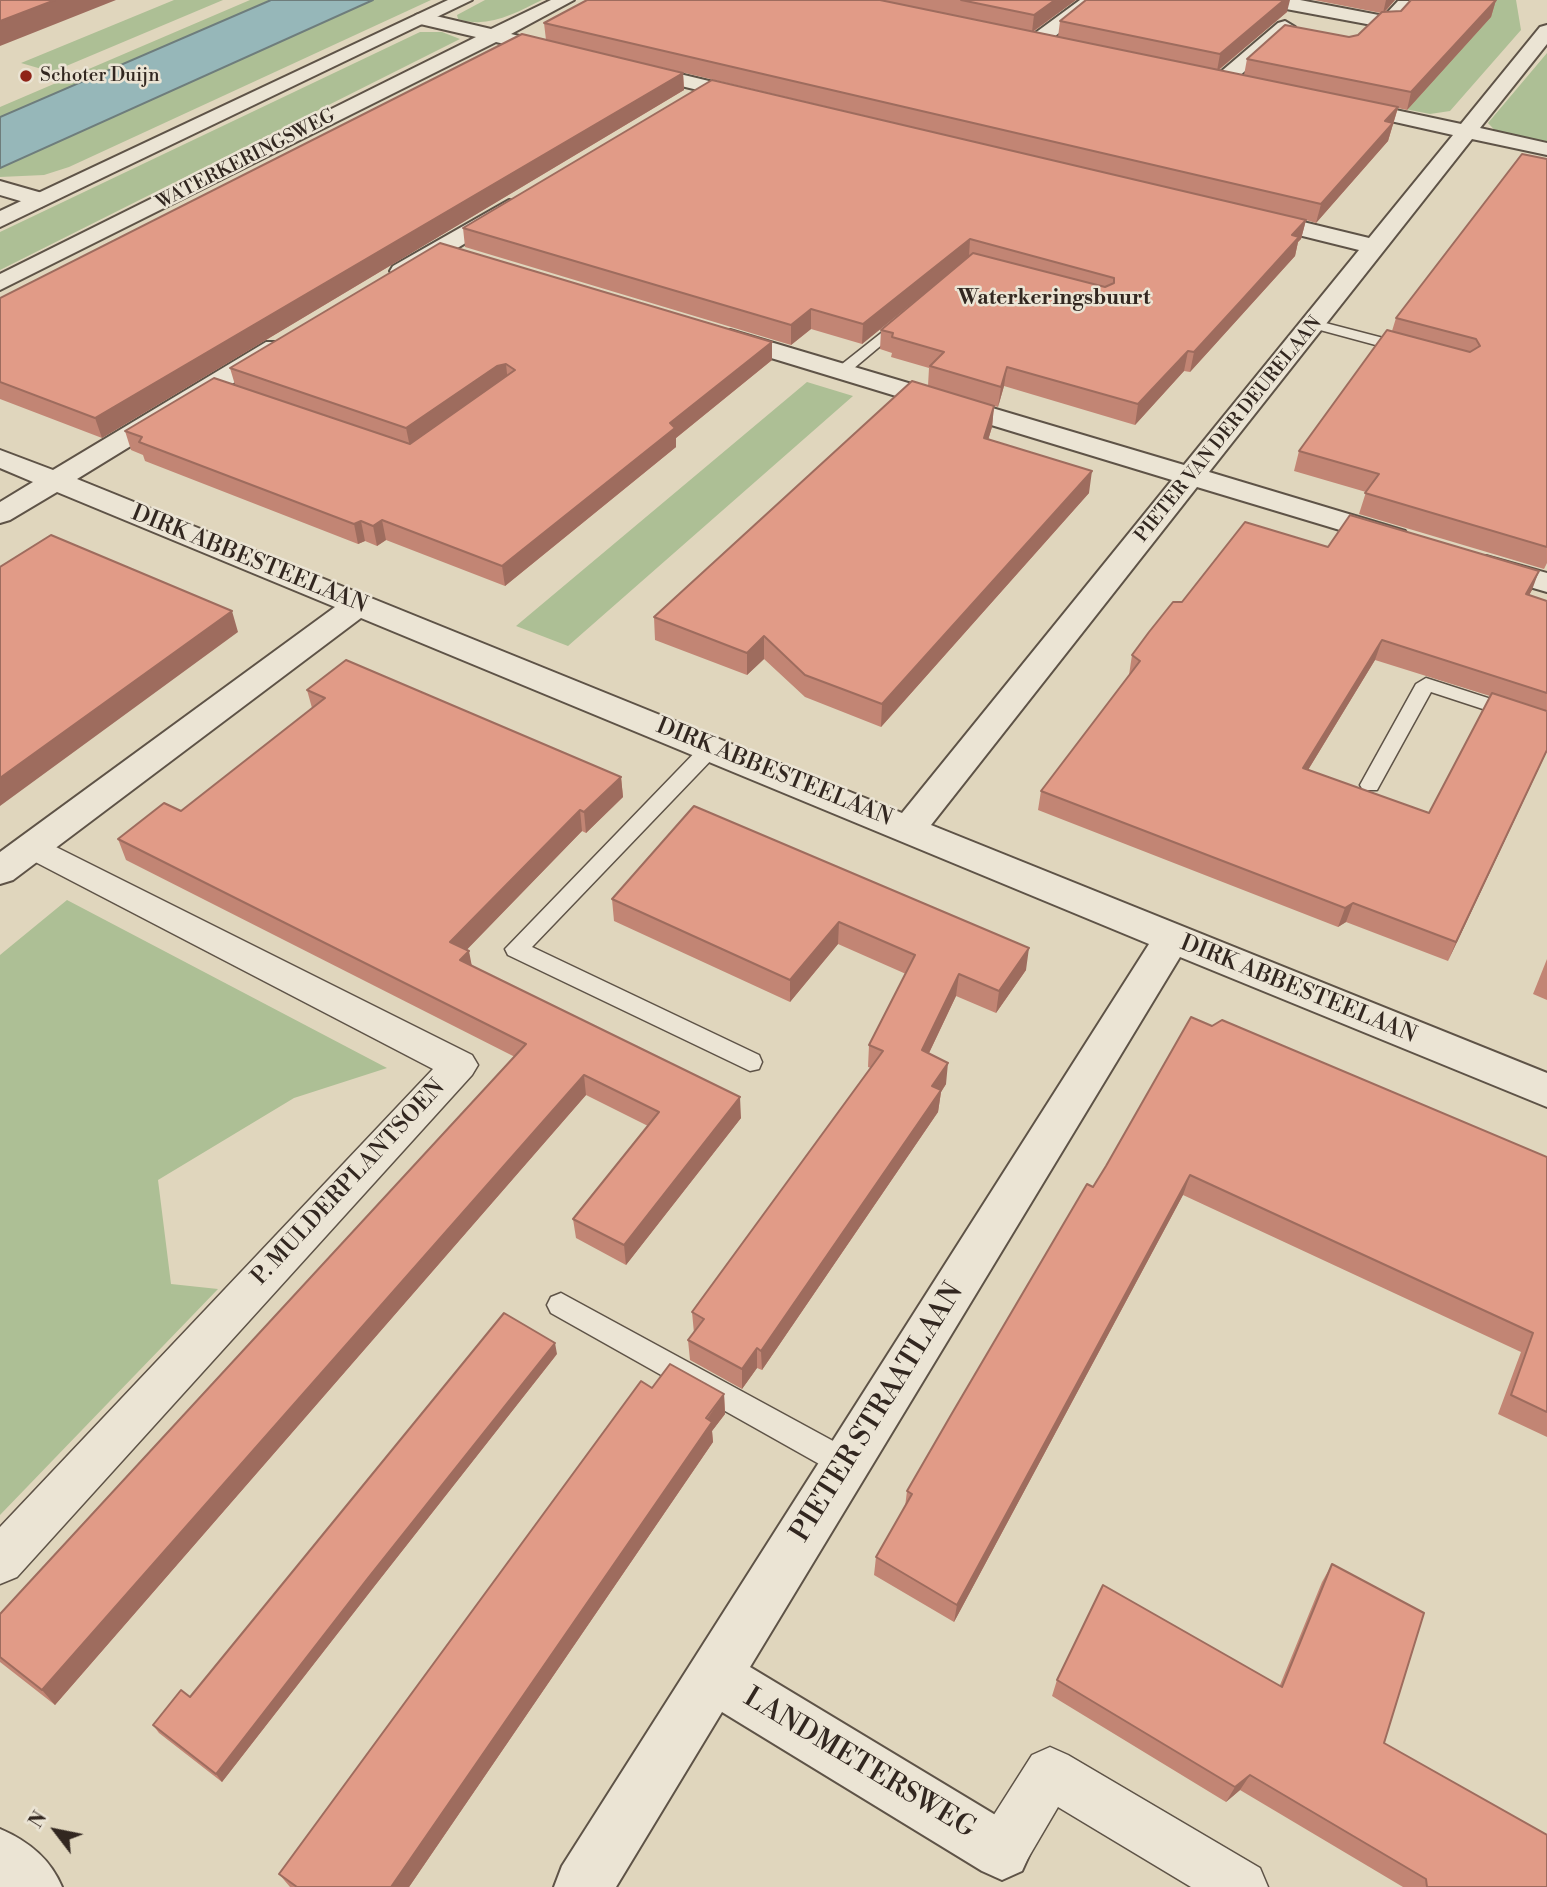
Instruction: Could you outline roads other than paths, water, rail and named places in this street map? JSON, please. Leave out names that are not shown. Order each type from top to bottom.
[{"type":"street","points":[[0,220],[463,0]]},
{"type":"street","name":"WATERKERINGSWEG","points":[[0,283],[565,0]]},
{"type":"street","points":[[1065,46],[1031,39],[1092,0]]},
{"type":"street","points":[[1270,0],[1388,22],[1405,5]]},
{"type":"street","points":[[1251,85],[1218,78],[1279,33],[1307,7]]},
{"type":"street","points":[[423,19],[579,56]]},
{"type":"street","points":[[1355,37],[1373,19]]},
{"type":"street","name":"PIETER VAN DER DEURELAAN","points":[[909,828],[1467,132],[1546,22]]},
{"type":"street","points":[[1279,33],[1306,38]]},
{"type":"street","points":[[616,65],[773,102]]},
{"type":"street","points":[[675,108],[709,87]]},
{"type":"street","points":[[1319,100],[1547,149]]},
{"type":"street","points":[[0,188],[41,200]]},
{"type":"street","points":[[378,285],[529,195]]},
{"type":"street","points":[[1227,211],[1374,246]]},
{"type":"street","points":[[438,249],[477,261]]},
{"type":"street","points":[[698,328],[1424,546]]},
{"type":"street","points":[[0,513],[295,336]]},
{"type":"street","name":"DIRK ABBESTEELAAN","points":[[0,458],[1547,1091]]},
{"type":"street","points":[[1461,557],[1547,583]]},
{"type":"street","points":[[0,871],[359,604]]},
{"type":"street","name":"P. MULDERPLANTSOEN","points":[[0,1561],[459,1065],[33,846]]},
{"type":"street","name":"PIETER STRAATLAAN","points":[[583,1887],[1172,938]]},
{"type":"street","name":"LANDMETERSWEG","points":[[715,1677],[1002,1851]]},
{"type":"street","points":[[1002,1851],[1050,1773],[1241,1887]]},
{"type":"street","points":[[0,1858],[33,1887]]},
{"type":"lane","points":[[842,371],[914,310]]},
{"type":"lane","points":[[1314,324],[1427,354]]},
{"type":"lane","points":[[211,386],[237,395]]},
{"type":"lane","points":[[1370,785],[1426,684],[1547,723]]},
{"type":"lane","points":[[711,748],[516,949],[750,1062]]},
{"type":"lane","points":[[561,1305],[847,1464]]},
{"type":"water","points":[[271,0],[373,0],[0,168],[0,117]]},
{"type":"place","name":"Schoter Duijn","points":[[26,76]]},
{"type":"district","name":"Waterkeringsbuurt","points":[[1054,299]]}]
